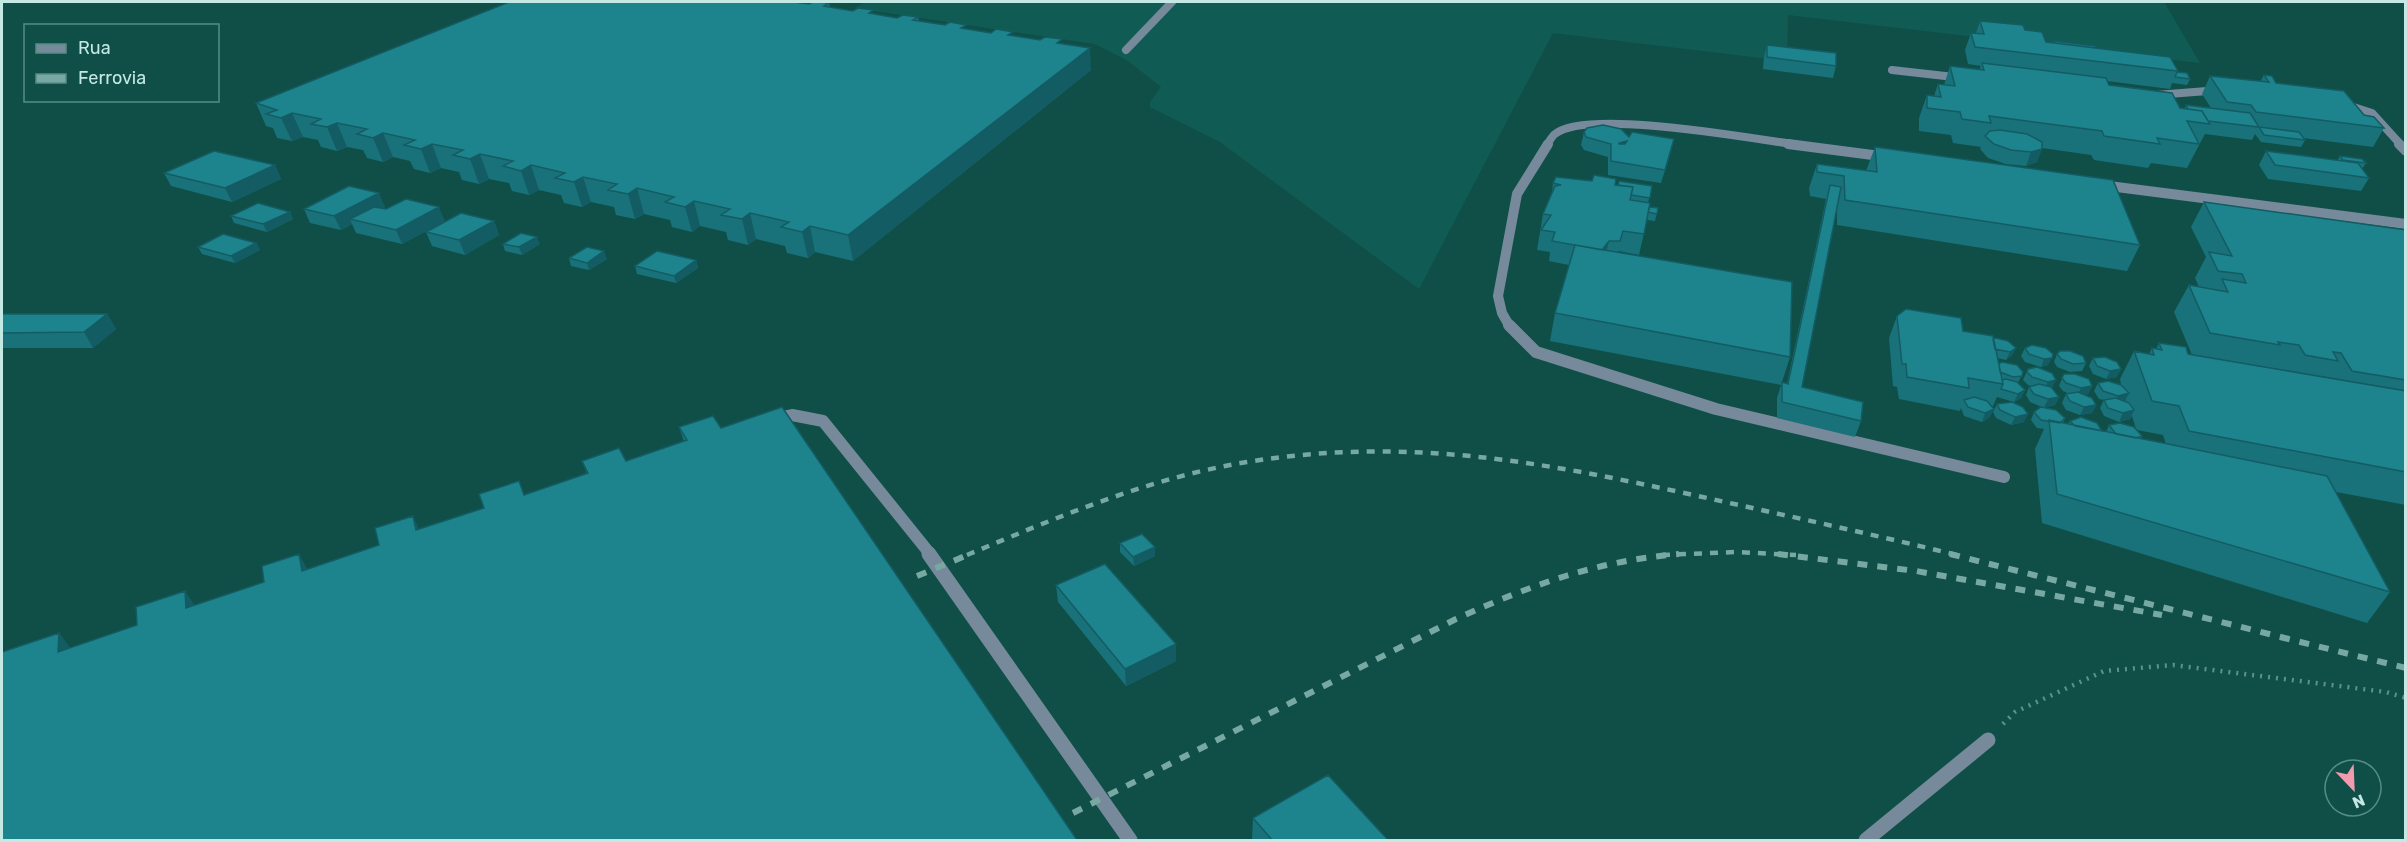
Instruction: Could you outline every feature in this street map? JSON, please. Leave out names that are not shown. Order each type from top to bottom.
[{"type":"street","points":[[1126,50],[1172,2]]},
{"type":"street","points":[[1892,70],[1973,80]]},
{"type":"street","points":[[2143,96],[2205,90],[2227,91]]},
{"type":"street","points":[[2336,102],[2372,113],[2406,151]]},
{"type":"street","points":[[1900,158],[1654,126],[1594,124],[1568,128],[1554,134],[1517,194],[1498,296],[1499,309],[1519,339],[1536,352],[1772,424],[2004,477]]},
{"type":"street","points":[[2088,183],[2406,224]]},
{"type":"street","points":[[762,423],[783,415],[803,415],[823,421],[940,567],[1130,840]]},
{"type":"street","points":[[1866,840],[1988,740]]},
{"type":"path","points":[[1988,740],[2015,712],[2104,671],[2173,665],[2386,692],[2406,698]]},
{"type":"shaded area","points":[[866,2],[2164,2],[2200,63],[1788,15],[1787,61],[1553,33],[1419,289],[1220,142],[1150,107],[1150,102],[1161,87],[1128,61],[1095,44],[854,8]]},
{"type":"building","points":[[509,2],[794,2],[809,4],[817,2],[829,3],[824,6],[853,11],[858,8],[874,10],[869,13],[897,18],[903,15],[918,17],[913,20],[945,25],[950,22],[966,25],[961,28],[991,33],[996,29],[1013,32],[1008,35],[1040,40],[1045,37],[1062,39],[1057,43],[1090,48],[848,235],[810,226],[802,232],[781,227],[789,222],[750,213],[742,219],[721,215],[730,209],[694,201],[685,207],[665,202],[674,197],[637,188],[628,194],[608,190],[617,184],[583,177],[574,182],[555,178],[565,173],[531,165],[521,171],[503,166],[513,161],[480,154],[470,159],[453,155],[463,150],[432,144],[421,149],[404,145],[415,140],[383,133],[373,138],[357,134],[367,129],[337,123],[327,127],[311,124],[321,119],[292,113],[281,118],[266,114],[277,110],[256,103]]},
{"type":"building","points":[[1980,21],[2023,25],[2025,30],[2042,32],[2046,42],[2170,57],[2178,71],[1975,47],[1971,33],[1984,34]]},
{"type":"building","points":[[2054,41],[2095,46],[2096,48],[2055,43]]},
{"type":"building","points":[[1767,45],[1836,53],[1836,66],[1767,57]]},
{"type":"building","points":[[1982,63],[2106,78],[2109,85],[2172,93],[2180,108],[2202,111],[2210,124],[2187,121],[2199,144],[2157,138],[2160,144],[2104,136],[2102,131],[1989,116],[1991,123],[1962,119],[1960,112],[1927,108],[1927,95],[1941,97],[1938,84],[1955,86],[1950,66],[1984,70]]},
{"type":"building","points":[[2177,72],[2187,73],[2190,79],[2175,77]]},
{"type":"building","points":[[2264,75],[2272,76],[2276,83],[2344,91],[2364,115],[2374,117],[2384,128],[2256,112],[2251,105],[2227,102],[2210,76],[2269,82]]},
{"type":"building","points":[[2186,105],[2250,113],[2259,127],[2208,121],[2202,111],[2188,109]]},
{"type":"building","points":[[1603,125],[1621,129],[1629,137],[1632,132],[1674,139],[1665,170],[1611,161],[1611,144],[1586,137],[1584,132],[1587,128]]},
{"type":"building","points":[[2259,127],[2299,132],[2305,140],[2264,135]]},
{"type":"building","points":[[2000,130],[2027,134],[2042,142],[2042,149],[2031,152],[2011,150],[1994,144],[1985,136],[1990,131]]},
{"type":"building","points":[[1875,147],[2113,180],[2140,245],[1845,200],[1844,176],[1817,172],[1817,164],[1877,172]]},
{"type":"building","points":[[214,151],[275,165],[225,188],[164,173]]},
{"type":"building","points":[[2266,151],[2358,163],[2369,178],[2275,165]]},
{"type":"building","points":[[2340,156],[2362,159],[2366,163],[2343,160]]},
{"type":"building","points":[[1594,175],[1616,179],[1615,185],[1633,187],[1630,200],[1650,203],[1644,234],[1623,231],[1620,241],[1609,241],[1602,250],[1552,241],[1555,232],[1541,230],[1551,215],[1543,214],[1555,186],[1561,185],[1553,183],[1556,177],[1592,181]]},
{"type":"building","points":[[1619,181],[1652,186],[1650,198],[1631,195],[1633,187],[1618,185]]},
{"type":"building","points":[[1830,185],[1841,187],[1802,387],[1863,402],[1861,421],[1782,402],[1782,382],[1788,384]]},
{"type":"building","points":[[349,186],[379,193],[334,216],[304,209]]},
{"type":"building","points":[[406,199],[439,207],[396,230],[350,219],[374,207],[386,209]]},
{"type":"building","points":[[2204,202],[2406,230],[2406,380],[2352,371],[2341,353],[2333,352],[2338,361],[2305,355],[2299,345],[2278,342],[2280,345],[2210,333],[2189,285],[2228,292],[2222,279],[2246,283],[2242,274],[2218,271],[2209,252],[2232,256]]},
{"type":"building","points":[[258,203],[290,212],[263,224],[231,216]]},
{"type":"building","points":[[1650,207],[1658,208],[1657,214],[1648,212]]},
{"type":"building","points":[[461,213],[494,221],[459,240],[426,232]]},
{"type":"building","points":[[521,233],[537,237],[519,247],[503,244]]},
{"type":"building","points":[[223,234],[256,243],[231,256],[198,247]]},
{"type":"building","points":[[1575,245],[1792,282],[1790,357],[1555,313]]},
{"type":"building","points":[[587,247],[604,251],[587,263],[569,258]]},
{"type":"building","points":[[657,251],[696,260],[674,276],[635,266]]},
{"type":"building","points":[[1906,309],[1961,318],[1963,331],[1993,336],[2003,384],[1968,378],[1969,388],[1907,377],[1906,364],[1902,364],[1897,316]]},
{"type":"building","points":[[2,314],[107,314],[84,332],[2,333]]},
{"type":"building","points":[[1993,339],[2008,341],[2016,348],[2010,352],[1995,349]]},
{"type":"building","points":[[2159,343],[2186,347],[2188,354],[2406,391],[2406,472],[2189,431],[2179,406],[2152,401],[2134,351],[2154,355],[2152,348],[2162,350]]},
{"type":"building","points":[[2032,345],[2046,348],[2053,354],[2052,358],[2044,359],[2029,354],[2025,348]]},
{"type":"building","points":[[2060,351],[2070,351],[2083,356],[2086,363],[2073,364],[2061,359],[2057,354]]},
{"type":"building","points":[[2105,357],[2117,362],[2121,369],[2110,371],[2097,366],[2093,358]]},
{"type":"building","points":[[2002,362],[2017,365],[2023,372],[2022,376],[2013,377],[2000,372],[1999,364]]},
{"type":"building","points":[[2037,367],[2052,373],[2056,380],[2048,382],[2032,377],[2027,372],[2028,369]]},
{"type":"building","points":[[2064,374],[2075,374],[2089,379],[2092,386],[2081,388],[2066,383],[2062,378]]},
{"type":"building","points":[[2002,380],[2017,382],[2025,390],[2018,394],[2001,389]]},
{"type":"building","points":[[2108,381],[2121,385],[2129,393],[2118,396],[2103,391],[2098,383]]},
{"type":"building","points":[[2039,384],[2051,387],[2059,397],[2048,399],[2034,394],[2029,387]]},
{"type":"building","points":[[2078,392],[2092,398],[2096,405],[2084,407],[2070,401],[2066,394]]},
{"type":"building","points":[[1974,397],[1987,401],[1994,409],[1985,413],[1968,407],[1964,400]]},
{"type":"building","points":[[2116,398],[2129,403],[2134,410],[2123,413],[2108,408],[2104,400]]},
{"type":"building","points":[[2012,402],[2023,407],[2028,414],[2015,417],[2000,410],[1997,404]]},
{"type":"building","points":[[782,407],[1077,840],[2,840],[2,652],[59,633],[58,652],[137,625],[136,607],[185,591],[186,608],[264,582],[262,566],[299,554],[302,571],[379,545],[375,528],[413,516],[416,530],[484,508],[479,494],[519,481],[524,495],[588,473],[582,461],[619,448],[626,461],[687,440],[679,427],[713,416],[721,428]]},
{"type":"building","points":[[2041,407],[2056,410],[2065,418],[2060,423],[2041,420],[2034,412]]},
{"type":"building","points":[[2081,417],[2097,423],[2102,431],[2075,426],[2070,421]]},
{"type":"building","points":[[2049,420],[2327,476],[2390,592],[2057,494]]},
{"type":"building","points":[[2120,423],[2134,427],[2142,436],[2136,438],[2116,434],[2109,425]]},
{"type":"building","points":[[1142,534],[1155,547],[1133,557],[1120,543]]},
{"type":"building","points":[[1105,564],[1176,644],[1125,669],[1056,585]]},
{"type":"building","points":[[1328,775],[1388,840],[1272,840],[1253,818]]},
{"type":"railway","points":[[967,555],[1104,500],[1175,478],[1247,462],[1306,455],[1363,452],[1419,452],[1529,463],[1763,510],[1957,555]]},
{"type":"railway","points":[[1674,555],[1736,552],[1779,554]]},
{"type":"railway","points":[[917,576],[970,554]]},
{"type":"railway","points":[[1674,555],[1679,554]]},
{"type":"railway","points":[[1779,554],[1796,555]]},
{"type":"railway","points":[[1779,554],[1916,571],[2162,615]]},
{"type":"railway","points":[[1950,554],[2289,639]]},
{"type":"railway","points":[[1662,555],[1674,555]]},
{"type":"railway","points":[[1073,813],[1456,619],[1511,595],[1564,576],[1620,562],[1674,555]]},
{"type":"railway","points":[[2280,637],[2406,668]]}]
